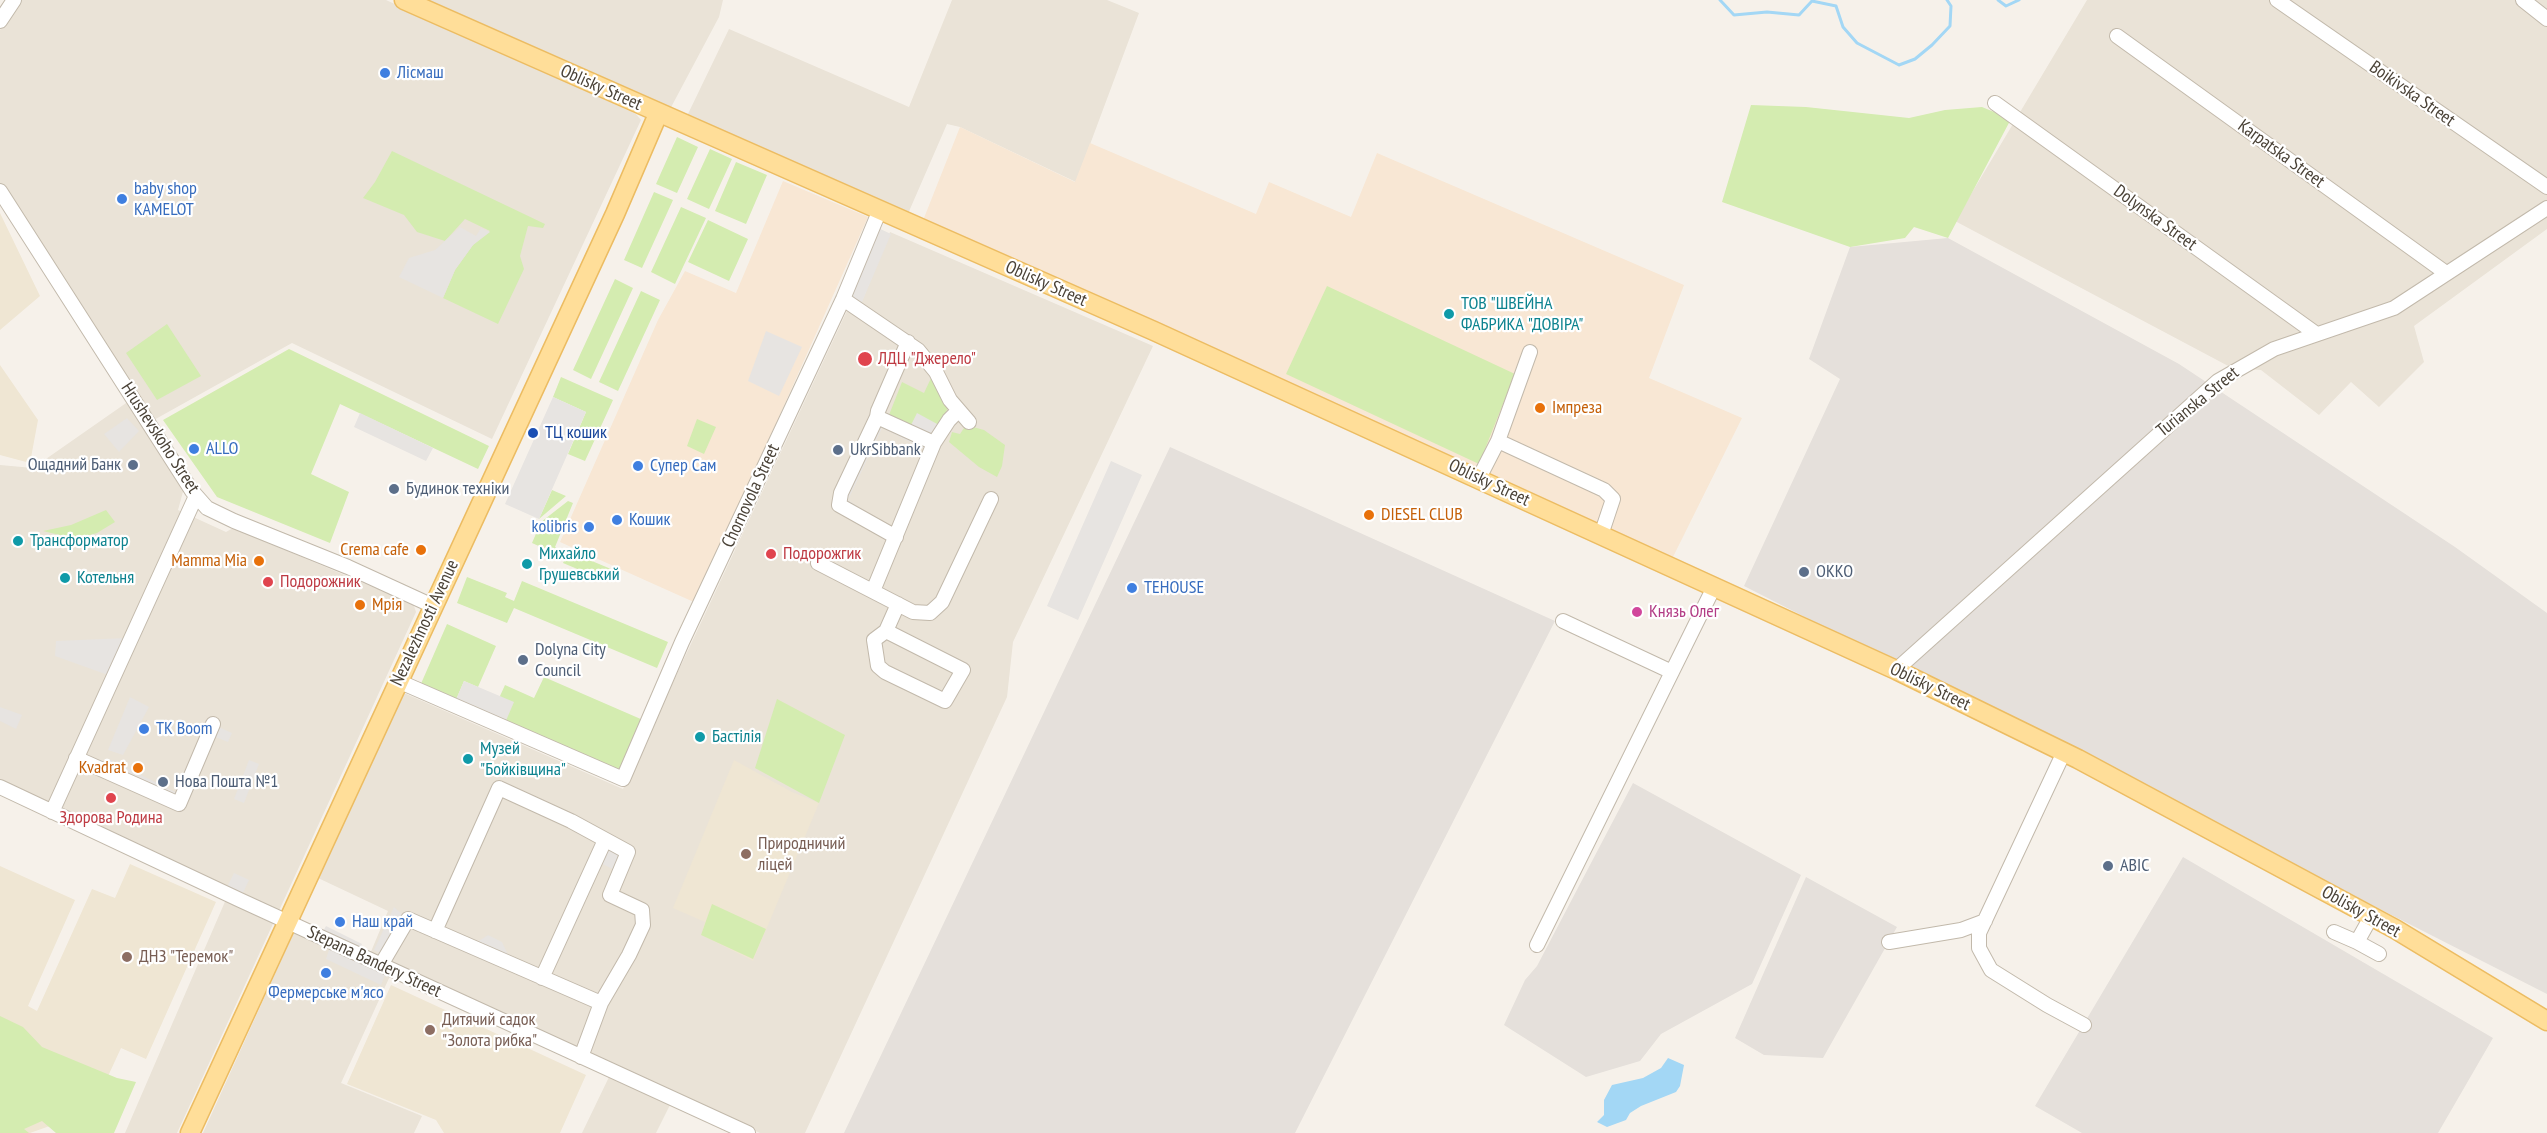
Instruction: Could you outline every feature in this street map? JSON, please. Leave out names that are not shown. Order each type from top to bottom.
[{"type":"main road","name":"Oblisky Street","points":[[404,0],[879,212],[1164,336],[1896,669],[2064,752],[2371,917],[2547,1021]]},
{"type":"main road","name":"Nezalezhnosti Avenue","points":[[190,1133],[615,214],[658,114]]},
{"type":"street","points":[[0,21],[14,0]]},
{"type":"street","name":"Boikivska Street","points":[[2277,0],[2547,187]]},
{"type":"street","points":[[2523,0],[2547,19]]},
{"type":"street","name":"Karpatska Street","points":[[2116,36],[2446,273]]},
{"type":"street","name":"Dolynska Street","points":[[1995,103],[2315,333]]},
{"type":"street","name":"Hrushevskoho Street","points":[[0,191],[196,496],[207,508],[348,567],[433,606]]},
{"type":"street","name":"Turianska Street","points":[[1896,669],[2218,381],[2274,349],[2315,333],[2394,308],[2546,211]]},
{"type":"street","points":[[398,681],[623,779],[682,642],[843,299],[879,212]]},
{"type":"street","points":[[843,299],[908,342],[927,360],[958,411],[969,422]]},
{"type":"street","points":[[896,537],[839,505],[841,492],[877,417],[908,342]]},
{"type":"street","points":[[1479,478],[1498,441],[1530,352]]},
{"type":"street","points":[[873,591],[934,443],[958,411]]},
{"type":"street","points":[[877,417],[934,443]]},
{"type":"street","points":[[1498,441],[1604,490],[1613,499],[1601,535]]},
{"type":"street","points":[[52,812],[196,496]]},
{"type":"street","points":[[819,563],[913,612],[924,614],[939,607],[991,499]]},
{"type":"street","points":[[1537,945],[1714,586]]},
{"type":"street","points":[[886,631],[963,670],[945,701],[885,672],[879,666],[874,640],[886,631],[898,604]]},
{"type":"street","points":[[1563,621],[1672,672]]},
{"type":"street","points":[[76,758],[179,804],[213,724]]},
{"type":"street","points":[[2064,752],[1979,933],[1979,948],[1991,970],[2084,1025]]},
{"type":"street","name":"Stepana Bandery Street","points":[[1,788],[381,966],[748,1133]]},
{"type":"street","points":[[435,931],[499,788],[571,820],[628,852],[610,895],[642,910],[643,925],[629,955],[601,1003],[581,1057]]},
{"type":"street","points":[[542,978],[605,840]]},
{"type":"street","points":[[2357,942],[2371,917]]},
{"type":"street","points":[[381,966],[408,919],[601,1003]]},
{"type":"street","points":[[1889,942],[1961,930],[1985,921]]},
{"type":"street","points":[[2334,932],[2379,954]]},
{"type":"shaded area","points":[[21,0],[386,0],[636,114],[641,120],[492,439],[292,343],[152,421],[0,185],[0,30]]},
{"type":"shaded area","points":[[418,0],[723,0],[719,17],[668,113]]},
{"type":"shaded area","points":[[952,0],[1107,0],[1139,13],[1076,182],[960,127],[947,124],[907,216],[686,118],[729,29],[909,107]]},
{"type":"shaded area","points":[[2087,0],[2547,0],[2547,229],[2414,326],[2424,362],[2379,407],[2351,382],[2319,415],[2261,370],[2232,368],[1955,221]]},
{"type":"shaded area","points":[[960,127],[1075,182],[1090,143],[1256,214],[1269,182],[1351,217],[1377,153],[1684,285],[1649,378],[1742,418],[1672,559],[922,223]]},
{"type":"shaded area","points":[[783,181],[868,217],[696,603],[560,542],[658,320],[685,271],[736,293]]},
{"type":"shaded area","points":[[0,213],[40,296],[0,330]]},
{"type":"shaded area","points":[[460,227],[476,236],[481,228],[490,232],[473,245],[455,270],[443,298],[399,277],[409,258],[435,250]]},
{"type":"shaded area","points":[[876,227],[891,234],[862,302],[847,295]]},
{"type":"shaded area","points":[[890,232],[1153,346],[1013,642],[1007,697],[805,1133],[760,1133],[370,954],[388,911],[318,878],[404,693],[623,789],[853,298],[862,301]]},
{"type":"shaded area","points":[[1948,238],[2179,364],[2455,547],[2547,613],[2547,994],[1744,586],[1840,379],[1809,359],[1850,247]]},
{"type":"shaded area","points":[[766,331],[802,347],[779,396],[748,381]]},
{"type":"shaded area","points":[[0,365],[38,420],[30,463],[0,455]]},
{"type":"shaded area","points":[[553,397],[586,412],[539,519],[505,504]]},
{"type":"shaded area","points":[[129,401],[184,488],[178,510],[226,532],[233,528],[406,601],[414,606],[416,612],[177,1133],[125,1133],[227,897],[0,785],[0,465],[33,468]]},
{"type":"shaded area","points":[[360,413],[433,448],[426,461],[354,427]]},
{"type":"shaded area","points":[[917,413],[939,425],[933,438],[910,427]]},
{"type":"shaded area","points":[[127,418],[139,431],[119,452],[104,434]]},
{"type":"shaded area","points":[[878,420],[928,446],[898,532],[839,505]],"holes":[[[882,428],[926,450],[892,529],[848,500]]]},
{"type":"shaded area","points":[[1170,447],[1555,621],[1295,1133],[844,1133]]},
{"type":"shaded area","points":[[1111,461],[1142,475],[1078,620],[1047,606]]},
{"type":"shaded area","points":[[126,638],[108,675],[55,656],[56,641]]},
{"type":"shaded area","points":[[464,681],[514,702],[505,723],[455,702]]},
{"type":"shaded area","points":[[130,697],[149,707],[123,755],[108,750]]},
{"type":"shaded area","points":[[0,707],[22,715],[16,729],[0,721]]},
{"type":"shaded area","points":[[207,722],[232,733],[228,742],[203,732]]},
{"type":"shaded area","points":[[109,759],[179,794],[173,809],[101,776]]},
{"type":"shaded area","points":[[249,760],[259,764],[244,803],[234,799]]},
{"type":"shaded area","name":"Природничий ліцей","points":[[734,760],[792,792],[819,803],[753,961],[701,935],[705,922],[673,908]]},
{"type":"shaded area","points":[[1633,783],[1801,875],[1752,984],[1661,1034],[1640,1061],[1586,1077],[1504,1025],[1525,980],[1537,966]]},
{"type":"shaded area","points":[[606,843],[625,853],[617,871],[598,862]]},
{"type":"shaded area","points":[[2183,857],[2493,1038],[2438,1133],[2082,1133],[2035,1106]]},
{"type":"shaded area","points":[[130,864],[216,902],[146,1059],[121,1048],[92,1111],[30,1133],[0,1133],[0,866],[75,900],[28,1006],[37,1011],[92,889],[115,898]]},
{"type":"shaded area","points":[[234,873],[249,880],[242,895],[227,887]]},
{"type":"shaded area","points":[[1806,877],[1897,927],[1823,1058],[1764,1055],[1735,1038]]},
{"type":"shaded area","points":[[394,907],[402,914],[384,955],[374,950]]},
{"type":"shaded area","points":[[326,926],[362,944],[359,953],[321,935]]},
{"type":"shaded area","points":[[294,932],[390,976],[341,1083],[422,1116],[414,1133],[203,1133]]},
{"type":"shaded area","points":[[488,935],[502,942],[510,959],[474,944]]},
{"type":"shaded area","points":[[330,947],[386,973],[381,985],[326,959]]},
{"type":"shaded area","name":"Дитячий садок \"Золота рибка\"","points":[[391,985],[586,1075],[560,1133],[444,1133],[436,1120],[347,1084]]},
{"type":"shaded area","points":[[609,1077],[670,1105],[656,1133],[582,1133]]},
{"type":"green space","points":[[1751,105],[1806,107],[1909,118],[1945,110],[1982,107],[2011,119],[1948,238],[1914,227],[1905,238],[1850,247],[1722,202]]},
{"type":"green space","points":[[677,137],[698,147],[677,193],[656,184]]},
{"type":"green space","points":[[710,149],[732,159],[709,209],[687,199]]},
{"type":"green space","points":[[392,151],[545,224],[543,228],[528,226],[520,256],[524,269],[498,324],[443,298],[455,270],[473,245],[490,231],[465,219],[445,241],[417,232],[404,215],[363,198],[375,182]]},
{"type":"green space","points":[[736,162],[767,175],[746,224],[715,211]]},
{"type":"green space","points":[[654,192],[673,200],[642,268],[624,260]]},
{"type":"green space","points":[[681,207],[706,218],[675,284],[651,272]]},
{"type":"green space","points":[[708,220],[748,239],[729,281],[688,262]]},
{"type":"green space","points":[[615,279],[633,288],[591,379],[573,370]]},
{"type":"green space","points":[[1327,286],[1515,374],[1479,464],[1286,374]]},
{"type":"green space","points":[[641,291],[660,300],[618,391],[599,382]]},
{"type":"green space","points":[[167,324],[201,376],[157,400],[126,353]]},
{"type":"green space","points":[[289,349],[489,446],[478,469],[340,404],[311,474],[349,492],[330,543],[217,497],[163,420]]},
{"type":"green space","points":[[932,376],[948,408],[939,425],[910,427],[889,415],[902,382],[924,393]]},
{"type":"green space","points":[[561,377],[613,400],[585,461],[568,454],[586,412],[553,397]]},
{"type":"green space","points":[[697,419],[716,427],[704,454],[687,446]]},
{"type":"green space","points":[[966,425],[984,430],[1005,445],[1002,466],[997,477],[979,467],[949,442],[952,432],[960,434]]},
{"type":"green space","points":[[552,490],[566,496],[539,519]]},
{"type":"green space","points":[[568,501],[573,503],[555,547],[560,550],[556,559],[551,557],[552,552],[532,543],[541,522]]},
{"type":"green space","points":[[106,510],[115,522],[97,533],[76,539],[43,531],[71,525]]},
{"type":"green space","points":[[568,551],[611,569],[606,581],[563,563]]},
{"type":"green space","points":[[467,577],[507,593],[505,597],[514,601],[522,581],[668,642],[657,668],[514,608],[507,623],[457,603]]},
{"type":"green space","points":[[447,624],[496,646],[478,687],[464,681],[455,702],[420,686]]},
{"type":"green space","points":[[544,677],[643,720],[620,773],[505,723],[500,696],[505,685],[534,698]]},
{"type":"green space","points":[[777,699],[845,735],[819,803],[755,768]]},
{"type":"green space","points":[[712,904],[766,929],[753,959],[701,935]]},
{"type":"green space","points":[[0,1016],[23,1027],[42,1047],[117,1078],[136,1082],[114,1133],[56,1133],[42,1121],[24,1129],[29,1133],[0,1133]]},
{"type":"water","points":[[1668,1058],[1684,1065],[1680,1086],[1676,1092],[1641,1106],[1630,1113],[1626,1120],[1607,1127],[1597,1122],[1604,1115],[1604,1100],[1612,1085],[1643,1078],[1661,1068]]},
{"type":"waterway","points":[[1720,0],[1734,15],[1767,12],[1799,15],[1812,1],[1836,6],[1843,27],[1857,43],[1899,65],[1915,59],[1950,26],[1951,6],[1947,0]]},
{"type":"waterway","points":[[1998,0],[2006,6],[2019,0]]},
{"type":"place","name":"Лісмаш","points":[[385,73]]},
{"type":"place","name":"baby shop KAMELOT","points":[[122,199]]},
{"type":"place","name":"ТОВ \"ШВЕЙНА ФАБРИКА \"ДОВІРА\"","points":[[1449,314]]},
{"type":"place","name":"ЛДЦ \"Джерело\"","points":[[865,359]]},
{"type":"place","name":"Імпреза","points":[[1540,408]]},
{"type":"place","name":"ТЦ кошик","points":[[533,433]]},
{"type":"place","name":"ALLO","points":[[194,449]]},
{"type":"place","name":"UkrSibbank","points":[[838,450]]},
{"type":"place","name":"Ощадний Банк","points":[[133,465]]},
{"type":"place","name":"Супер Сам","points":[[638,466]]},
{"type":"place","name":"Будинок техніки","points":[[394,489]]},
{"type":"place","name":"DIESEL CLUB","points":[[1369,515]]},
{"type":"place","name":"Кошик","points":[[617,520]]},
{"type":"place","name":"kolibris","points":[[589,527]]},
{"type":"place","name":"Трансформатор","points":[[18,541]]},
{"type":"place","name":"Crema cafe","points":[[421,550]]},
{"type":"place","name":"Подорожгик","points":[[771,554]]},
{"type":"place","name":"Mamma Mia","points":[[259,561]]},
{"type":"place","name":"Михайло Грушевський","points":[[527,564]]},
{"type":"place","name":"OKKO","points":[[1804,572]]},
{"type":"place","name":"Котельня","points":[[65,578]]},
{"type":"place","name":"Подорожник","points":[[268,582]]},
{"type":"place","name":"TEHOUSE","points":[[1132,588]]},
{"type":"place","name":"Мрія","points":[[360,605]]},
{"type":"place","name":"Князь Олег","points":[[1637,612]]},
{"type":"place","name":"Dolyna City Council","points":[[523,660]]},
{"type":"place","name":"TK Boom","points":[[144,729]]},
{"type":"place","name":"Бастілія","points":[[700,737]]},
{"type":"place","name":"Музей \"Бойківщина\"","points":[[468,759]]},
{"type":"place","name":"Kvadrat","points":[[138,768]]},
{"type":"place","name":"Нова Пошта №1","points":[[163,782]]},
{"type":"place","name":"Здорова Родина","points":[[111,798]]},
{"type":"place","name":"Природничий ліцей","points":[[746,854]]},
{"type":"place","name":"АВІС","points":[[2108,866]]},
{"type":"place","name":"Наш край","points":[[340,922]]},
{"type":"place","name":"ДНЗ \"Теремок\"","points":[[127,957]]},
{"type":"place","name":"Фермерське м'ясо","points":[[326,973]]},
{"type":"place","name":"Дитячий садок \"Золота рибка\"","points":[[430,1030]]}]
